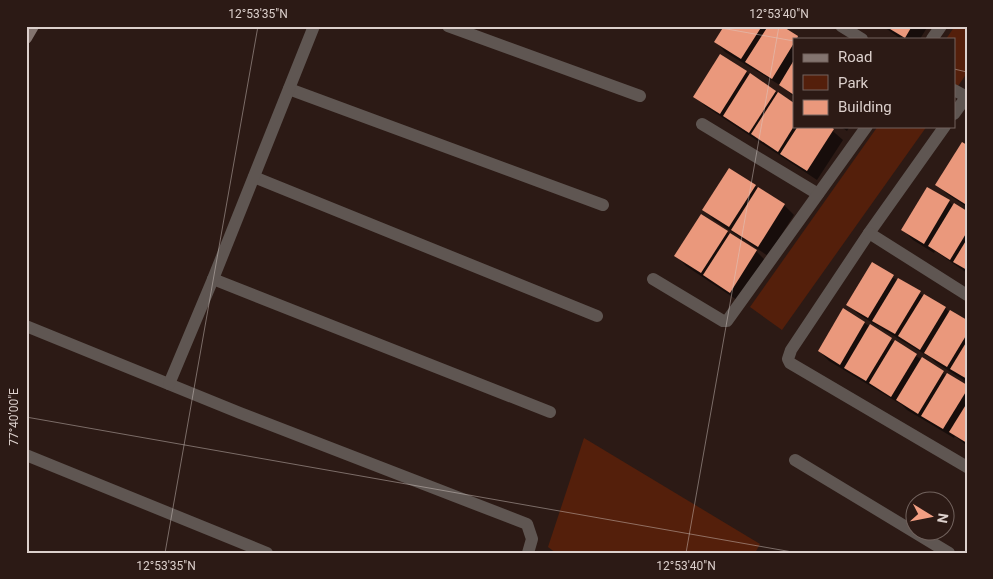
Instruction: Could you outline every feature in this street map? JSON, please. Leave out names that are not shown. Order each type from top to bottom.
[{"type":"street","points":[[26,38],[32,26]]},
{"type":"street","points":[[169,384],[314,26]]},
{"type":"street","points":[[448,26],[640,96]]},
{"type":"street","points":[[841,26],[860,38]]},
{"type":"street","points":[[933,38],[941,26]]},
{"type":"street","points":[[289,88],[603,205]]},
{"type":"street","points":[[956,111],[967,96]]},
{"type":"street","points":[[702,124],[818,194]]},
{"type":"street","points":[[652,279],[723,321],[727,321],[866,128]]},
{"type":"street","points":[[944,128],[869,233],[791,350],[788,359],[790,363],[967,467]]},
{"type":"street","points":[[254,176],[597,316]]},
{"type":"street","points":[[869,233],[967,295]]},
{"type":"street","points":[[213,279],[550,412]]},
{"type":"street","points":[[26,326],[527,524],[532,540],[528,553]]},
{"type":"street","points":[[26,455],[267,553]]},
{"type":"street","points":[[795,460],[949,553]]},
{"type":"green space","points":[[955,26],[967,26],[967,73],[958,86],[956,84],[956,38],[947,38]]},
{"type":"green space","points":[[877,128],[926,128],[782,330],[750,307]]},
{"type":"green space","points":[[584,438],[760,544],[755,553],[556,553],[548,547]]},
{"type":"building","points":[[724,26],[762,26],[741,59],[714,42]]},
{"type":"building","points":[[768,26],[782,26],[798,36],[797,38],[793,38],[793,45],[772,79],[745,62]]},
{"type":"building","points":[[885,26],[912,26],[905,38]]},
{"type":"building","points":[[720,54],[747,71],[720,114],[693,97]]},
{"type":"building","points":[[793,62],[793,94],[779,85]]},
{"type":"building","points":[[750,73],[776,91],[749,133],[723,116]]},
{"type":"building","points":[[778,92],[793,102],[793,128],[778,152],[751,134]]},
{"type":"building","points":[[797,128],[834,129],[807,171],[780,154]]},
{"type":"building","points":[[962,142],[967,145],[967,201],[965,204],[935,185]]},
{"type":"building","points":[[729,168],[756,185],[729,227],[702,210]]},
{"type":"building","points":[[758,187],[785,204],[758,247],[731,230]]},
{"type":"building","points":[[927,187],[950,200],[924,244],[901,230]]},
{"type":"building","points":[[954,203],[967,211],[967,232],[950,260],[928,246]]},
{"type":"building","points":[[701,214],[728,231],[701,273],[674,256]]},
{"type":"building","points":[[730,233],[757,250],[730,293],[703,275]]},
{"type":"building","points":[[967,239],[967,270],[953,262]]},
{"type":"building","points":[[872,262],[894,275],[868,318],[846,305]]},
{"type":"building","points":[[898,278],[921,291],[895,334],[872,321]]},
{"type":"building","points":[[924,294],[946,307],[920,350],[898,336]]},
{"type":"building","points":[[843,308],[865,322],[840,365],[818,351]]},
{"type":"building","points":[[950,310],[967,320],[967,334],[947,367],[924,353]]},
{"type":"building","points":[[870,324],[892,338],[866,381],[844,368]]},
{"type":"building","points":[[895,340],[917,354],[891,397],[869,383]]},
{"type":"building","points":[[967,341],[967,379],[950,369]]},
{"type":"building","points":[[922,357],[944,371],[918,414],[896,400]]},
{"type":"building","points":[[947,373],[967,385],[967,390],[943,429],[921,416]]},
{"type":"building","points":[[967,403],[967,443],[949,432]]}]
